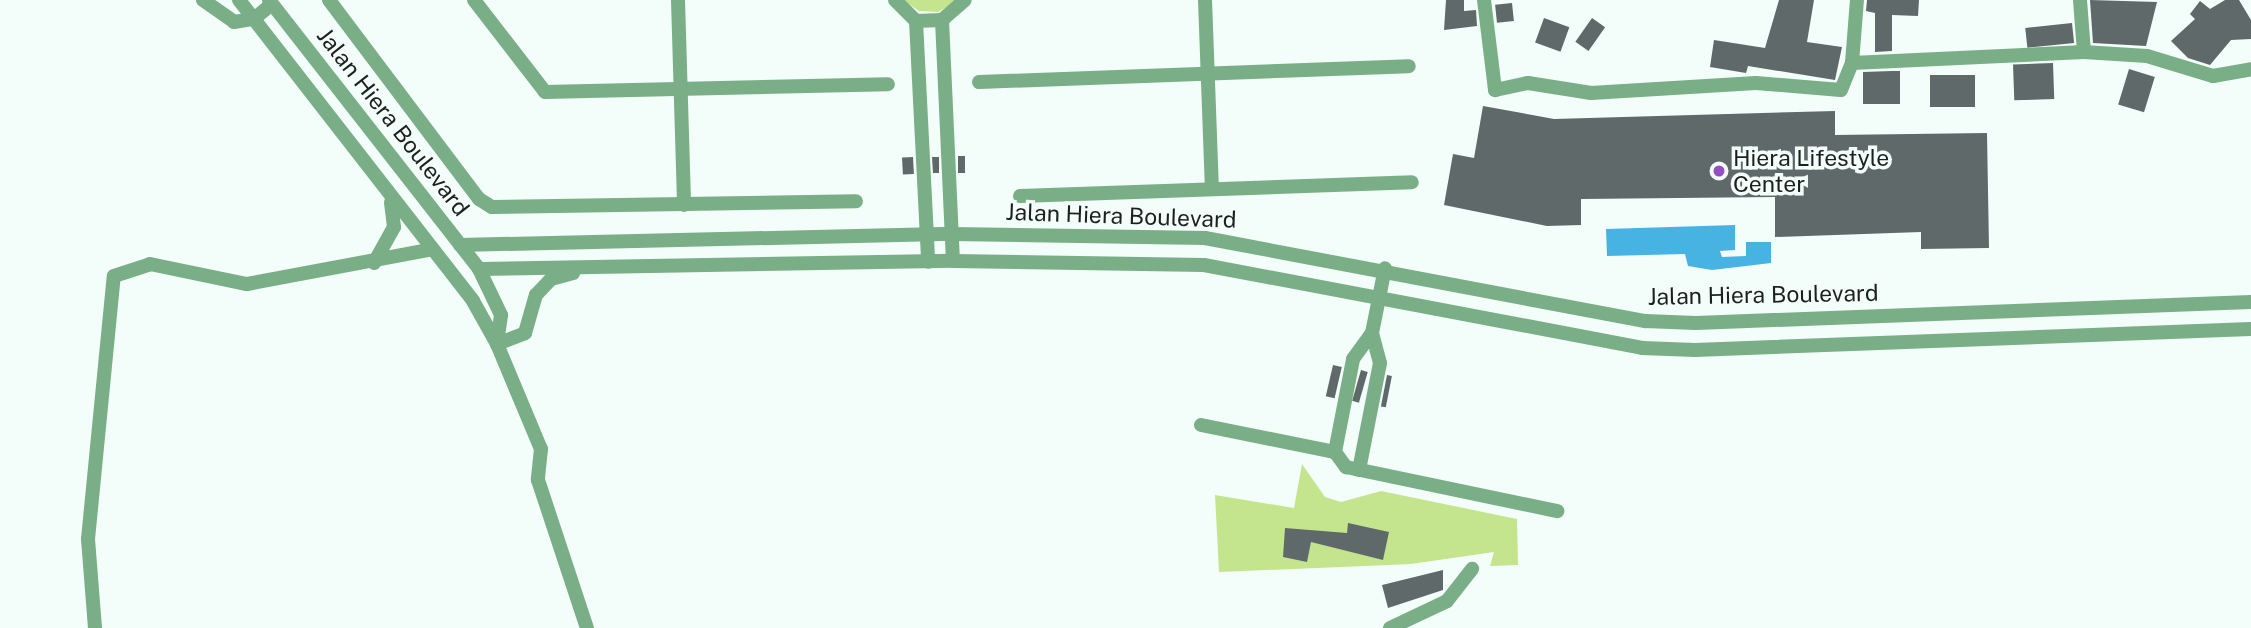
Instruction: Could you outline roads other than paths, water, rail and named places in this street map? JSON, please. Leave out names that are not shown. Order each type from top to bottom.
[{"type":"street","points":[[203,0],[234,22],[254,19],[270,2]]},
{"type":"street","name":"Jalan Hiera Boulevard","points":[[239,0],[429,250],[459,285],[497,344],[541,449],[538,480],[587,628]]},
{"type":"street","points":[[329,0],[479,199],[492,207],[856,201]]},
{"type":"street","points":[[474,0],[545,92],[888,84]]},
{"type":"street","points":[[678,0],[684,205]]},
{"type":"street","points":[[895,0],[916,21],[928,262]]},
{"type":"street","points":[[916,21],[942,20],[965,0]]},
{"type":"street","points":[[1205,0],[1212,189]]},
{"type":"street","points":[[1484,0],[1495,90],[1528,83],[1591,93],[1756,83],[1842,90],[1852,63],[1857,0]]},
{"type":"street","points":[[2080,0],[2084,52]]},
{"type":"street","name":"Jalan Hiera Boulevard","points":[[270,2],[460,245],[952,234],[1205,238],[1385,268],[1645,321],[2251,302]]},
{"type":"street","points":[[942,20],[953,261]]},
{"type":"street","points":[[1852,63],[2084,52],[2147,55],[2213,76],[2251,69]]},
{"type":"street","points":[[979,82],[1409,66]]},
{"type":"street","points":[[922,145],[948,144]]},
{"type":"street","points":[[1020,196],[1412,182]]},
{"type":"street","points":[[373,264],[394,227],[391,200]]},
{"type":"street","points":[[440,263],[460,245],[479,269],[501,315],[497,344],[525,333],[528,310],[551,279],[597,267]]},
{"type":"street","points":[[95,628],[88,539],[114,276],[150,264],[247,284],[373,264],[429,250]]},
{"type":"street","name":"Jalan Hiera Boulevard","points":[[479,269],[953,261],[1204,265],[1379,295],[1642,348],[2251,329]]},
{"type":"street","points":[[1359,470],[1380,363],[1372,333],[1385,268]]},
{"type":"street","points":[[459,285],[479,269]]},
{"type":"street","points":[[1931,314],[1932,341]]},
{"type":"street","points":[[1335,452],[1353,359],[1372,333]]},
{"type":"street","points":[[1201,425],[1335,452],[1346,467],[1557,511]]},
{"type":"street","points":[[1390,628],[1447,601],[1472,569]]},
{"type":"water","points":[[1735,225],[1735,250],[1720,251],[1722,257],[1746,256],[1746,242],[1771,242],[1771,263],[1712,270],[1688,266],[1685,254],[1607,256],[1606,229]]},
{"type":"place","name":"Hiera Lifestyle Center","points":[[1719,171]]}]
